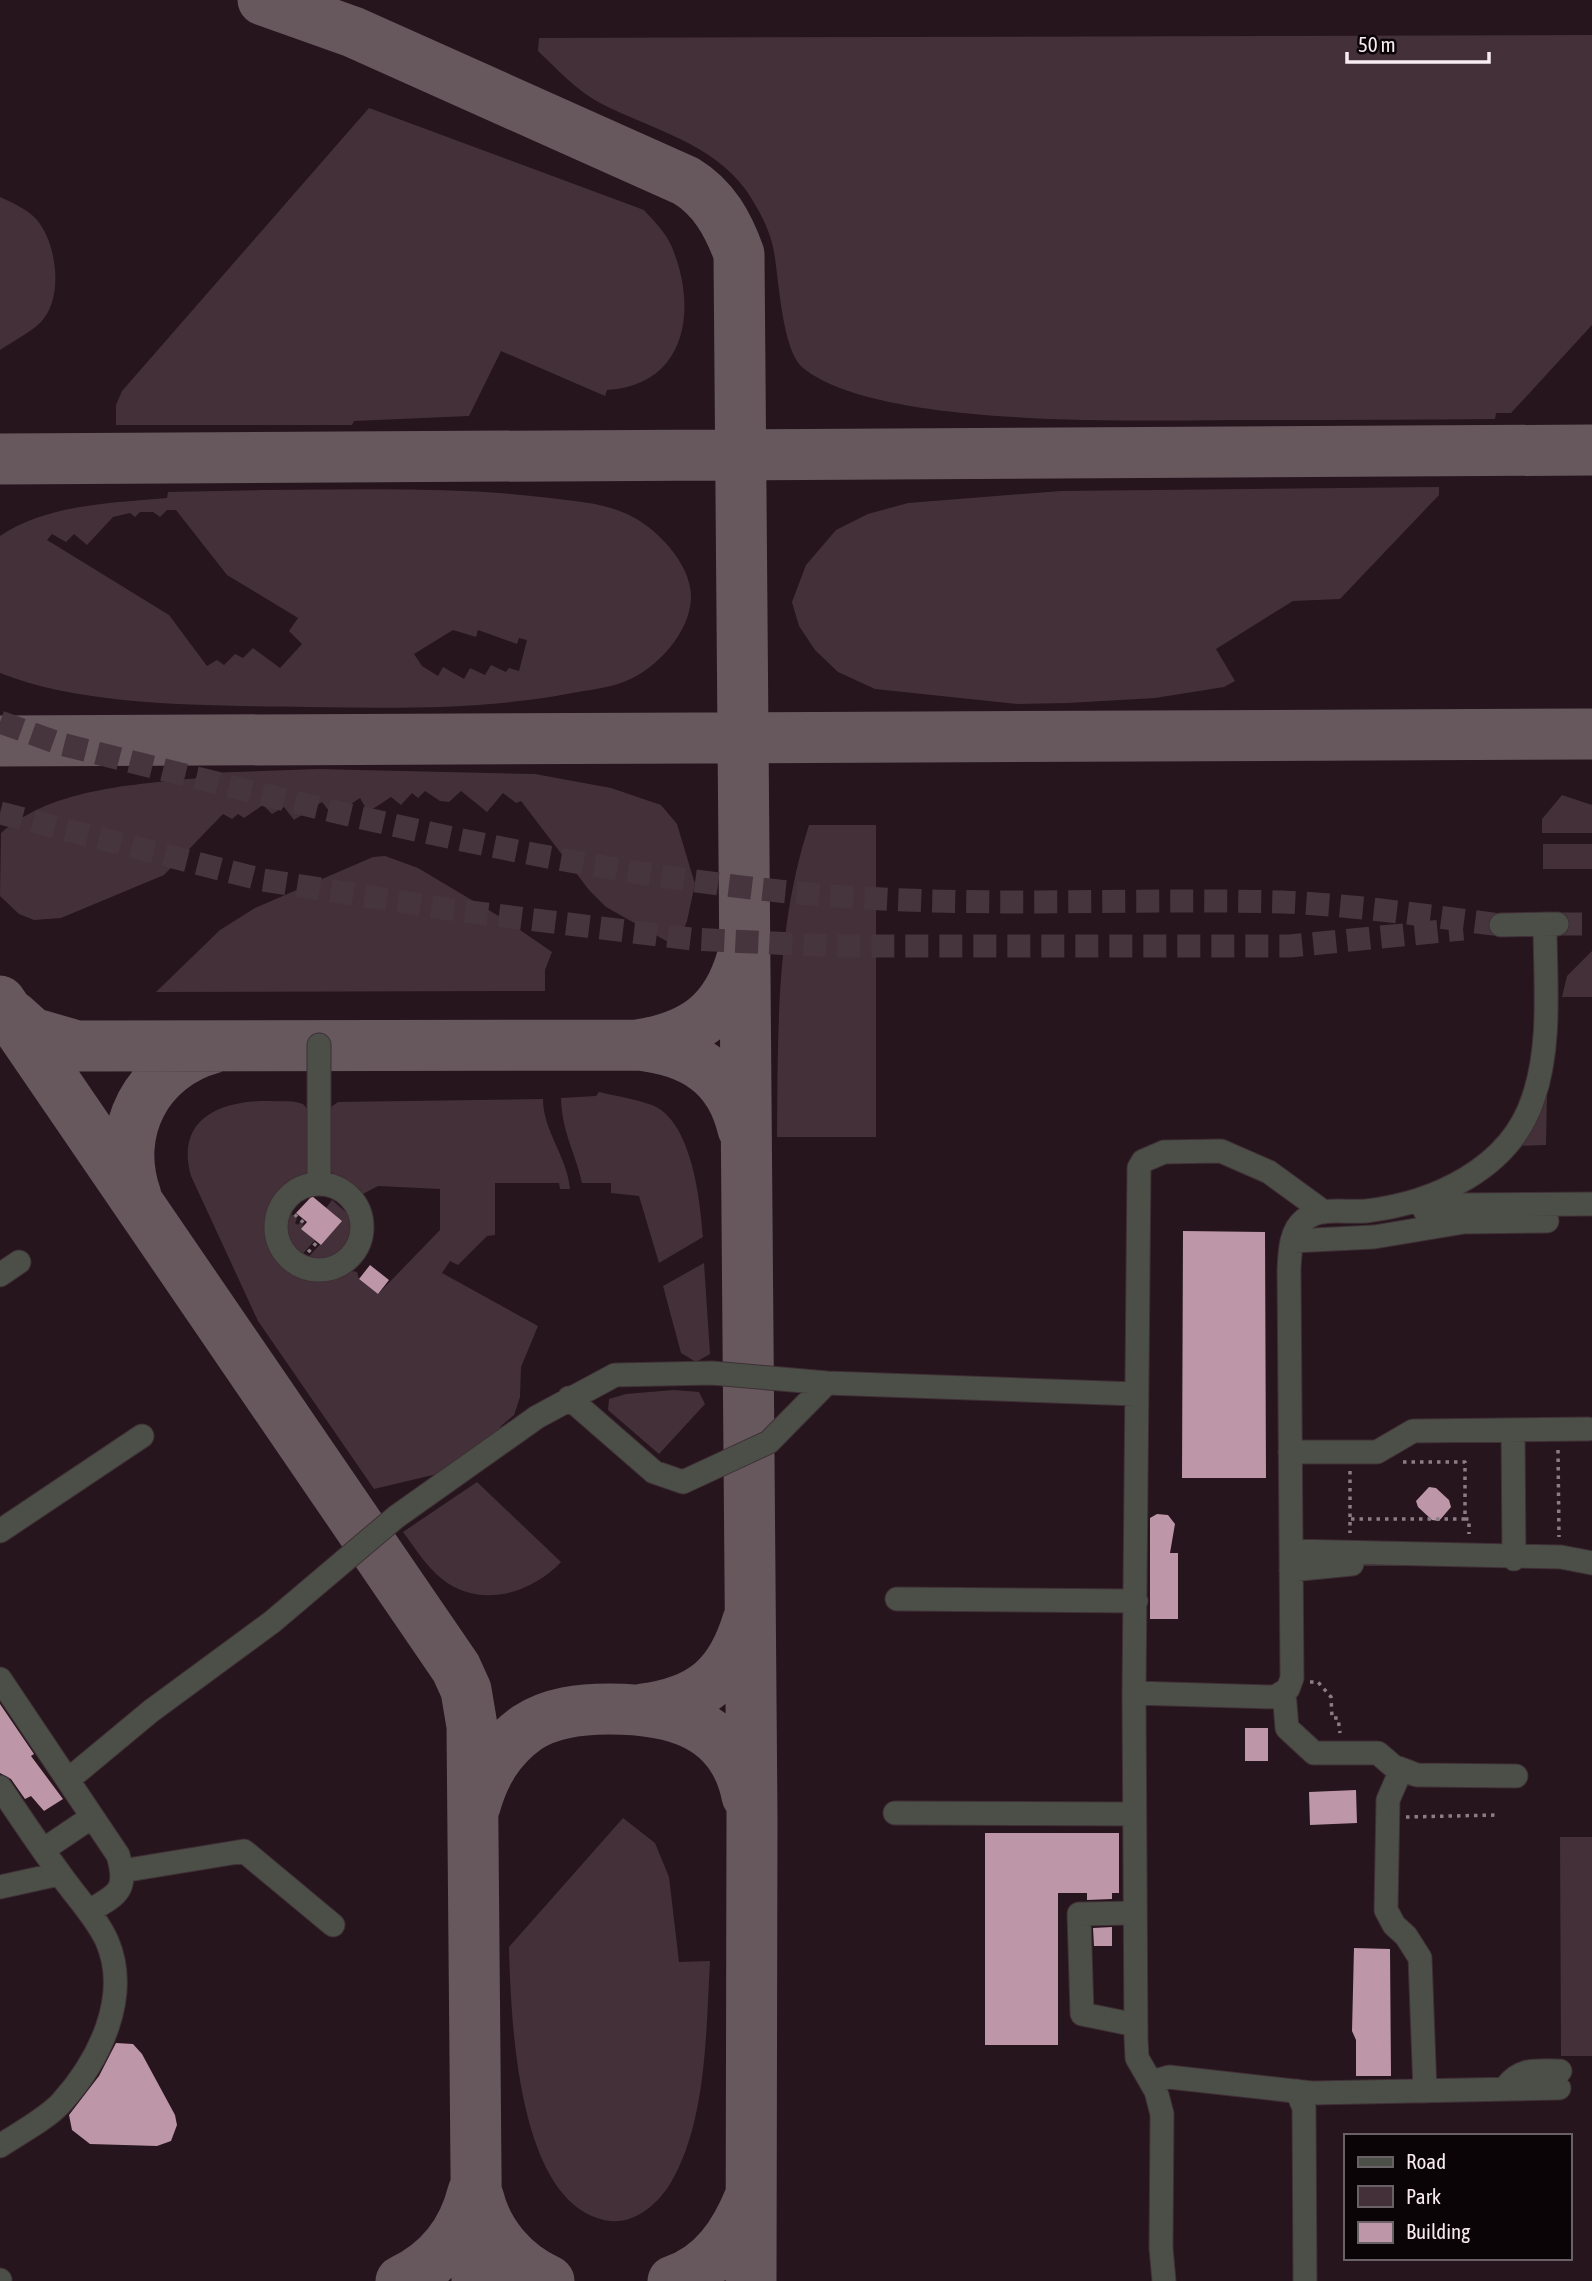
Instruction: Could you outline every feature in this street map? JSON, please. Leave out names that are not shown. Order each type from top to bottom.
[{"type":"street","points":[[1501,925],[1552,924],[1542,1055],[1533,1100],[1511,1139],[1480,1170],[1451,1188],[1408,1204],[1364,1211],[1324,1212],[1304,1219],[1294,1236],[1289,1269],[1292,1687],[1287,1728],[1310,1752],[1378,1753],[1401,1770],[1429,1776],[1516,1776]]},
{"type":"street","points":[[319,1045],[319,1183]]},
{"type":"street","points":[[1164,2281],[1161,2248],[1162,2113],[1151,2082],[1137,2058],[1136,2025],[1134,1693],[1139,1168],[1143,1161],[1164,1152],[1221,1151],[1235,1154],[1269,1172],[1324,1212]]},
{"type":"street","points":[[319,1183],[328,1184],[354,1204],[362,1222],[361,1242],[350,1258],[335,1268],[321,1271],[297,1265],[285,1255],[275,1230],[282,1203],[299,1188],[319,1183]]},
{"type":"street","points":[[1294,1236],[1317,1221],[1373,1221],[1447,1205],[1592,1204]]},
{"type":"street","points":[[1294,1236],[1374,1237],[1464,1222],[1547,1222]]},
{"type":"street","points":[[69,1779],[151,1711],[272,1622],[396,1517],[569,1398],[615,1375],[712,1373],[827,1383],[1136,1394]]},
{"type":"street","points":[[569,1398],[654,1472],[683,1482],[769,1443],[827,1383]]},
{"type":"street","points":[[1290,1452],[1377,1452],[1413,1431],[1588,1429]]},
{"type":"street","points":[[1513,1430],[1514,1559]]},
{"type":"street","points":[[0,1531],[142,1436]]},
{"type":"street","points":[[1291,1561],[1350,1550],[1514,1559],[1561,1558],[1592,1563]]},
{"type":"street","points":[[1291,1561],[1346,1564],[1544,1563]]},
{"type":"street","points":[[897,1600],[1136,1601]]},
{"type":"street","points":[[0,1679],[118,1855],[124,1876],[118,1891],[89,1911]]},
{"type":"street","points":[[1134,1693],[1275,1697],[1292,1687]]},
{"type":"street","points":[[1401,1770],[1388,1800],[1387,1910],[1394,1925],[1406,1936],[1420,1958],[1424,2091]]},
{"type":"street","points":[[0,1787],[59,1874],[89,1911],[107,1943],[116,1980],[114,2004],[106,2034],[60,2104],[0,2146]]},
{"type":"street","points":[[895,1813],[1134,1814]]},
{"type":"street","points":[[43,1850],[92,1817]]},
{"type":"street","points":[[122,1871],[244,1852],[333,1925]]},
{"type":"street","points":[[0,1886],[59,1874]]},
{"type":"street","points":[[1135,1913],[1079,1914],[1082,2014],[1136,2025]]},
{"type":"street","points":[[1151,2082],[1168,2077],[1297,2091],[1424,2091],[1506,2087],[1515,2075],[1524,2071],[1559,2079]]},
{"type":"street","points":[[1297,2091],[1304,2108],[1305,2281]]},
{"type":"path","points":[[282,1203],[305,1224]]},
{"type":"path","points":[[297,1265],[317,1242]]},
{"type":"path","points":[[1350,1462],[1350,1550]]},
{"type":"path","points":[[1351,1519],[1465,1519],[1465,1462],[1401,1462]]},
{"type":"path","points":[[1292,1687],[1307,1682]]},
{"type":"path","points":[[1338,1718],[1343,1712]]},
{"type":"green space","points":[[1592,35],[1592,325],[1511,413],[1496,413],[1495,419],[1146,421],[1016,417],[951,412],[891,402],[840,388],[803,368],[796,359],[785,329],[773,247],[768,232],[746,190],[732,174],[698,148],[592,98],[538,51],[539,38]]},
{"type":"green space","points":[[369,108],[644,210],[671,245],[684,293],[680,339],[670,358],[655,374],[634,385],[607,390],[605,396],[501,351],[469,416],[354,421],[352,425],[116,425],[116,405],[122,391]]},
{"type":"green space","points":[[0,197],[24,209],[44,230],[53,256],[55,286],[48,312],[41,322],[0,350]]},
{"type":"green space","points":[[1439,487],[1439,495],[1340,599],[1293,601],[1216,649],[1235,681],[1224,687],[1155,698],[1017,704],[875,689],[838,672],[815,650],[799,626],[792,602],[806,565],[836,530],[868,514],[908,503],[1061,491]]},
{"type":"green space","points":[[442,490],[514,494],[599,505],[618,510],[638,520],[670,548],[686,572],[690,585],[689,611],[685,624],[669,648],[649,668],[626,681],[539,699],[474,705],[375,708],[152,702],[72,693],[0,673],[0,536],[18,525],[59,511],[167,498],[168,492]],"holes":[[[167,510],[176,510],[227,575],[298,618],[289,631],[302,644],[280,668],[253,648],[243,658],[235,654],[224,665],[217,660],[207,666],[169,615],[47,540],[52,534],[66,542],[74,534],[87,545],[113,517],[130,513],[135,517],[140,512],[153,512],[160,517]],[[453,630],[476,637],[478,630],[517,644],[519,638],[527,640],[519,671],[509,668],[506,672],[491,665],[485,675],[470,668],[464,679],[443,667],[438,676],[422,666],[414,654]]]},
{"type":"green space","points":[[318,769],[535,774],[611,788],[661,805],[677,824],[695,884],[687,921],[677,947],[606,907],[589,890],[521,801],[516,803],[503,793],[487,812],[461,791],[449,802],[440,801],[425,791],[418,798],[412,793],[401,805],[391,797],[368,812],[360,798],[333,816],[322,802],[294,820],[284,807],[272,814],[263,805],[244,818],[238,814],[232,819],[223,814],[164,875],[61,918],[34,920],[19,914],[0,896],[1,833],[23,817],[46,806],[99,790],[207,777],[207,773]]},
{"type":"green space","points":[[1562,795],[1592,805],[1592,833],[1542,833],[1542,819]]},
{"type":"green space","points":[[809,825],[876,825],[876,1137],[777,1137],[781,979],[790,902]]},
{"type":"green space","points":[[1543,844],[1592,844],[1592,869],[1543,869]]},
{"type":"green space","points":[[385,856],[418,868],[507,921],[552,952],[545,970],[545,991],[156,992],[220,930],[255,908],[373,857]]},
{"type":"green space","points":[[1592,951],[1592,997],[1562,997],[1567,976]]},
{"type":"green space","points":[[599,1092],[652,1105],[666,1114],[685,1144],[696,1183],[703,1237],[659,1263],[639,1196],[611,1193],[611,1183],[582,1183],[566,1132],[561,1098],[596,1096]]},
{"type":"green space","points":[[1547,1092],[1546,1145],[1511,1146],[1545,1093]]},
{"type":"green space","points":[[543,1099],[547,1122],[565,1166],[570,1189],[560,1189],[559,1183],[495,1183],[495,1235],[487,1236],[458,1265],[450,1261],[442,1273],[538,1326],[521,1367],[520,1397],[514,1415],[501,1426],[494,1440],[437,1474],[374,1489],[258,1321],[191,1176],[188,1156],[190,1140],[196,1127],[206,1117],[234,1104],[270,1101],[303,1104],[311,1113],[312,1161],[302,1178],[283,1196],[274,1213],[273,1235],[276,1246],[289,1264],[299,1271],[316,1276],[345,1271],[357,1272],[359,1279],[378,1294],[440,1230],[440,1189],[378,1186],[361,1195],[330,1171],[327,1110],[338,1102]]},
{"type":"green space","points":[[332,1200],[355,1220],[358,1233],[350,1249],[337,1261],[322,1266],[304,1262],[341,1221],[326,1208]]},
{"type":"green space","points":[[285,1208],[297,1219],[295,1223],[298,1225],[300,1222],[304,1226],[302,1229],[315,1240],[298,1259],[284,1243],[280,1230]]},
{"type":"green space","points":[[704,1263],[710,1354],[696,1362],[681,1353],[663,1286]]},
{"type":"green space","points":[[674,1390],[699,1392],[705,1404],[659,1454],[608,1410],[609,1399],[626,1394]]},
{"type":"green space","points":[[477,1482],[561,1562],[549,1573],[520,1589],[504,1594],[472,1594],[442,1579],[421,1557],[403,1532]]},
{"type":"green space","points":[[623,1818],[655,1843],[669,1877],[679,1962],[710,1961],[698,2105],[682,2160],[670,2184],[652,2205],[636,2216],[610,2221],[579,2209],[555,2183],[538,2148],[525,2107],[517,2063],[509,1947]]},
{"type":"green space","points":[[1560,1837],[1592,1837],[1592,2056],[1561,2056]]},
{"type":"building","points":[[312,1196],[342,1221],[321,1245],[301,1229],[307,1222],[296,1213]]},
{"type":"building","points":[[1183,1231],[1265,1232],[1266,1478],[1182,1478]]},
{"type":"building","points":[[370,1265],[389,1280],[378,1294],[359,1279]]},
{"type":"building","points":[[1429,1487],[1436,1488],[1449,1500],[1451,1507],[1439,1521],[1432,1520],[1418,1507],[1416,1501]]},
{"type":"building","points":[[1157,1514],[1168,1515],[1175,1524],[1170,1553],[1178,1553],[1178,1619],[1150,1619],[1150,1518]]},
{"type":"building","points":[[0,1704],[34,1754],[31,1756],[63,1799],[44,1811],[31,1796],[25,1799],[11,1779],[0,1773]]},
{"type":"building","points":[[1245,1728],[1268,1728],[1268,1761],[1245,1761]]},
{"type":"building","points":[[1356,1790],[1357,1823],[1310,1825],[1309,1792]]},
{"type":"building","points":[[985,1833],[1119,1833],[1119,1893],[1112,1893],[1112,1899],[1087,1900],[1087,1893],[1058,1893],[1058,2045],[985,2045]]},
{"type":"building","points":[[1112,1927],[1112,1946],[1094,1946],[1093,1928]]},
{"type":"building","points":[[1354,1948],[1390,1949],[1391,2076],[1356,2076],[1356,2040],[1352,2031]]},
{"type":"building","points":[[116,2043],[133,2044],[142,2054],[175,2115],[177,2125],[171,2141],[157,2146],[90,2144],[72,2130],[69,2115],[99,2076]]},
{"type":"taxiway","points":[[263,0],[353,32],[686,181],[705,195],[719,213],[739,254],[752,1819],[751,2281]]},
{"type":"taxiway","points":[[0,459],[1592,450]]},
{"type":"taxiway","points":[[0,741],[1592,734]]},
{"type":"taxiway","points":[[13,1016],[32,1033],[77,1046],[638,1045],[675,1035],[705,1019],[727,994],[742,958]]},
{"type":"taxiway","points":[[0,1001],[456,1668],[466,1690],[472,1726],[477,2281]]},
{"type":"taxiway","points":[[638,1045],[675,1053],[706,1068],[729,1093],[743,1129]]},
{"type":"taxiway","points":[[136,1196],[130,1172],[129,1148],[133,1125],[141,1104],[170,1070],[190,1057],[213,1048]]},
{"type":"taxiway","points":[[643,1709],[682,1700],[711,1683],[733,1657],[748,1620]]},
{"type":"taxiway","points":[[475,1806],[494,1762],[508,1744],[527,1728],[556,1715],[598,1709],[656,1712],[697,1726],[714,1737],[729,1752],[740,1772],[747,1796]]},
{"type":"taxiway","points":[[401,2281],[427,2265],[447,2245],[463,2221],[473,2192]]},
{"type":"taxiway","points":[[478,2196],[488,2223],[504,2247],[524,2266],[549,2281]]},
{"type":"taxiway","points":[[673,2281],[700,2268],[721,2248],[750,2197]]},
{"type":"tunnel","points":[[0,722],[61,744],[344,814],[533,854],[725,885],[821,895],[936,901],[1310,903],[1501,925]]},
{"type":"tunnel","points":[[0,813],[263,880],[454,910],[691,939],[835,946],[1290,946],[1463,929]]},
{"type":"tunnel","points":[[1559,924],[1592,924]]}]
